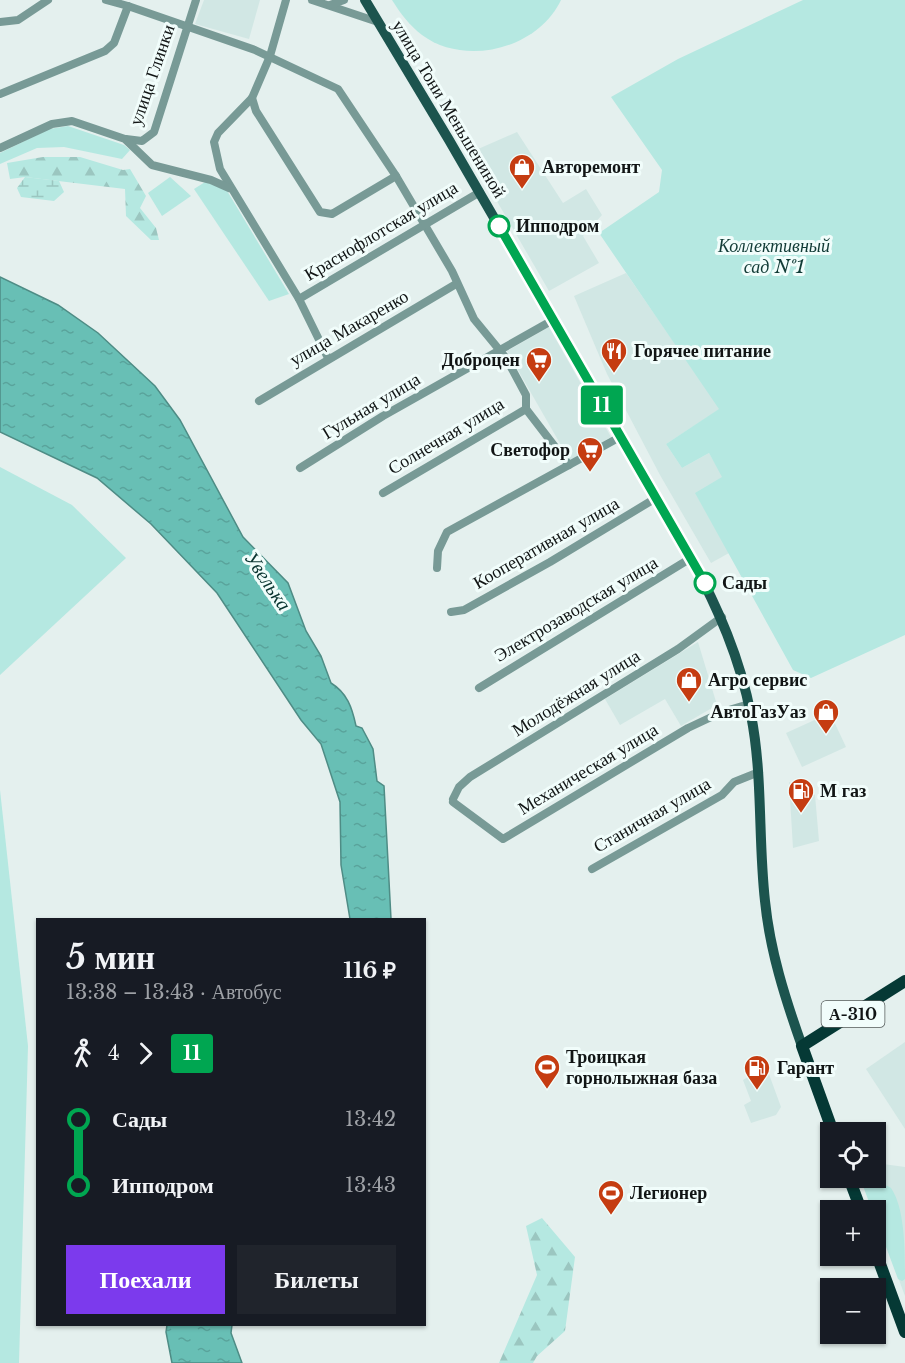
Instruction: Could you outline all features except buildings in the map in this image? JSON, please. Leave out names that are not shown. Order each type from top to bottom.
[{"type":"highway","name":"А-310","points":[[802,1046],[905,981]]},
{"type":"highway","points":[[802,1046],[829,1122]]},
{"type":"highway","points":[[881,1266],[905,1332]]},
{"type":"main road","points":[[365,0],[378,22]]},
{"type":"main road","name":"улица Тони Меньшениной","points":[[378,22],[480,192],[691,558],[722,617],[749,704],[759,772],[761,856],[768,926],[776,967],[802,1046]]},
{"type":"street","points":[[0,22],[18,20],[48,0]]},
{"type":"street","points":[[106,0],[187,25],[270,57],[338,89],[396,176],[452,271],[474,320],[506,358],[526,395],[526,409],[569,465]]},
{"type":"street","name":"улица Глинки","points":[[125,139],[142,141],[154,132],[196,0]]},
{"type":"street","points":[[285,0],[270,57],[252,98],[218,133],[214,142],[220,168],[299,299],[328,358]]},
{"type":"street","name":"улица Тони Меньшениной","points":[[312,0],[378,22]]},
{"type":"street","points":[[330,6],[344,0]]},
{"type":"street","points":[[0,94],[105,51],[114,43],[128,6]]},
{"type":"street","points":[[252,98],[256,111],[320,212],[332,214],[396,176]]},
{"type":"street","points":[[0,148],[52,124],[72,121],[125,139],[152,165],[210,180],[232,190]]},
{"type":"street","name":"Краснофлотская улица","points":[[299,299],[480,192]]},
{"type":"street","name":"улица Макаренко","points":[[259,401],[456,284]]},
{"type":"street","name":"Гульная улица","points":[[300,468],[383,416],[553,320]]},
{"type":"street","name":"Солнечная улица","points":[[383,493],[526,409]]},
{"type":"street","points":[[437,568],[442,538],[447,532],[620,437]]},
{"type":"street","name":"Кооперативная улица","points":[[451,612],[464,610],[656,498]]},
{"type":"street","name":"Электрозаводская улица","points":[[479,688],[691,558]]},
{"type":"street","name":"Молодёжная улица","points":[[453,800],[459,787],[470,777],[678,649],[722,617]]},
{"type":"street","name":"Механическая улица","points":[[453,800],[503,839],[688,728],[722,712],[749,704]]},
{"type":"street","name":"Станичная улица","points":[[592,869],[722,795],[734,782],[759,772]]},
{"type":"shaded area","points":[[204,0],[260,0],[249,39],[195,24]]},
{"type":"shaded area","points":[[517,132],[563,203],[586,189],[602,215],[583,236],[599,263],[549,291],[469,153]]},
{"type":"shaded area","points":[[626,273],[720,409],[666,444],[682,468],[709,453],[723,477],[696,494],[729,553],[711,563],[660,475],[607,374],[574,296]]},
{"type":"shaded area","points":[[549,327],[611,437],[570,461],[507,351]]},
{"type":"shaded area","points":[[698,642],[717,705],[681,726],[665,699],[620,725],[605,699]]},
{"type":"shaded area","points":[[830,713],[846,747],[802,767],[786,733]]},
{"type":"shaded area","points":[[789,782],[815,795],[819,841],[793,848]]},
{"type":"shaded area","points":[[905,1042],[905,1129],[866,1069]]},
{"type":"shaded area","points":[[766,1066],[781,1107],[776,1115],[751,1123],[744,1105],[751,1101],[743,1080]]},
{"type":"shaded area","points":[[886,1164],[905,1167],[905,1296],[886,1245],[886,1200],[869,1200],[865,1188],[886,1188]]},
{"type":"green space","points":[[392,0],[561,0],[550,17],[536,31],[499,48],[479,51],[459,50],[439,45],[413,28]]},
{"type":"green space","name":"Коллективный сад №1","points":[[803,0],[905,0],[905,635],[811,678],[793,670],[695,493],[722,477],[709,453],[682,468],[666,444],[719,409],[599,233],[659,192],[662,170],[611,97],[678,59]]},
{"type":"green space","points":[[68,126],[124,145],[130,150],[122,159],[64,147],[37,148],[0,164],[0,153],[49,129]]},
{"type":"green space","points":[[43,157],[80,157],[123,170],[130,169],[146,196],[140,208],[156,228],[159,240],[151,240],[126,216],[125,189],[25,177],[10,179],[7,163]]},
{"type":"green space","points":[[25,177],[59,181],[64,192],[54,201],[21,197],[17,188]]},
{"type":"green space","points":[[170,177],[191,196],[162,216],[148,193]]},
{"type":"green space","points":[[205,182],[226,189],[289,294],[269,301],[194,189]]},
{"type":"green space","points":[[0,467],[72,505],[126,558],[0,675]]},
{"type":"green space","points":[[0,790],[28,1046],[19,1363],[0,1363]]},
{"type":"green space","points":[[886,1186],[891,1188],[896,1197],[902,1218],[904,1243],[905,1279],[902,1281],[898,1279],[886,1247],[886,1200],[868,1200],[864,1188],[886,1188]]},
{"type":"green space","points":[[542,1218],[575,1257],[565,1331],[537,1356],[533,1363],[499,1363],[537,1275],[526,1226]]},
{"type":"water","name":"Увелька","points":[[0,277],[58,305],[98,333],[155,386],[180,420],[243,537],[288,583],[306,631],[321,656],[331,683],[345,696],[351,707],[356,726],[362,728],[373,749],[377,781],[384,786],[391,918],[350,918],[341,865],[340,802],[321,744],[301,720],[217,593],[151,524],[97,478],[0,432]]},
{"type":"water","points":[[167,1326],[232,1326],[231,1333],[242,1363],[172,1363]]},
{"type":"bus line","name":"11","points":[[499,226],[705,583]]},
{"type":"place","name":"Авторемонт","points":[[522,190]]},
{"type":"place","name":"Ипподром","points":[[499,226]]},
{"type":"place","name":"Горячее питание","points":[[614,374]]},
{"type":"place","name":"Доброцен","points":[[539,383]]},
{"type":"place","name":"Светофор","points":[[590,473]]},
{"type":"place","name":"Сады","points":[[705,583]]},
{"type":"place","name":"Агро сервис","points":[[689,703]]},
{"type":"place","name":"АвтоГазУаз","points":[[826,735]]},
{"type":"place","name":"М газ","points":[[801,814]]},
{"type":"place","name":"Троицкая горнолыжная база","points":[[547,1090]]},
{"type":"place","name":"Гарант","points":[[757,1091]]},
{"type":"place","name":"Легионер","points":[[611,1216]]}]
